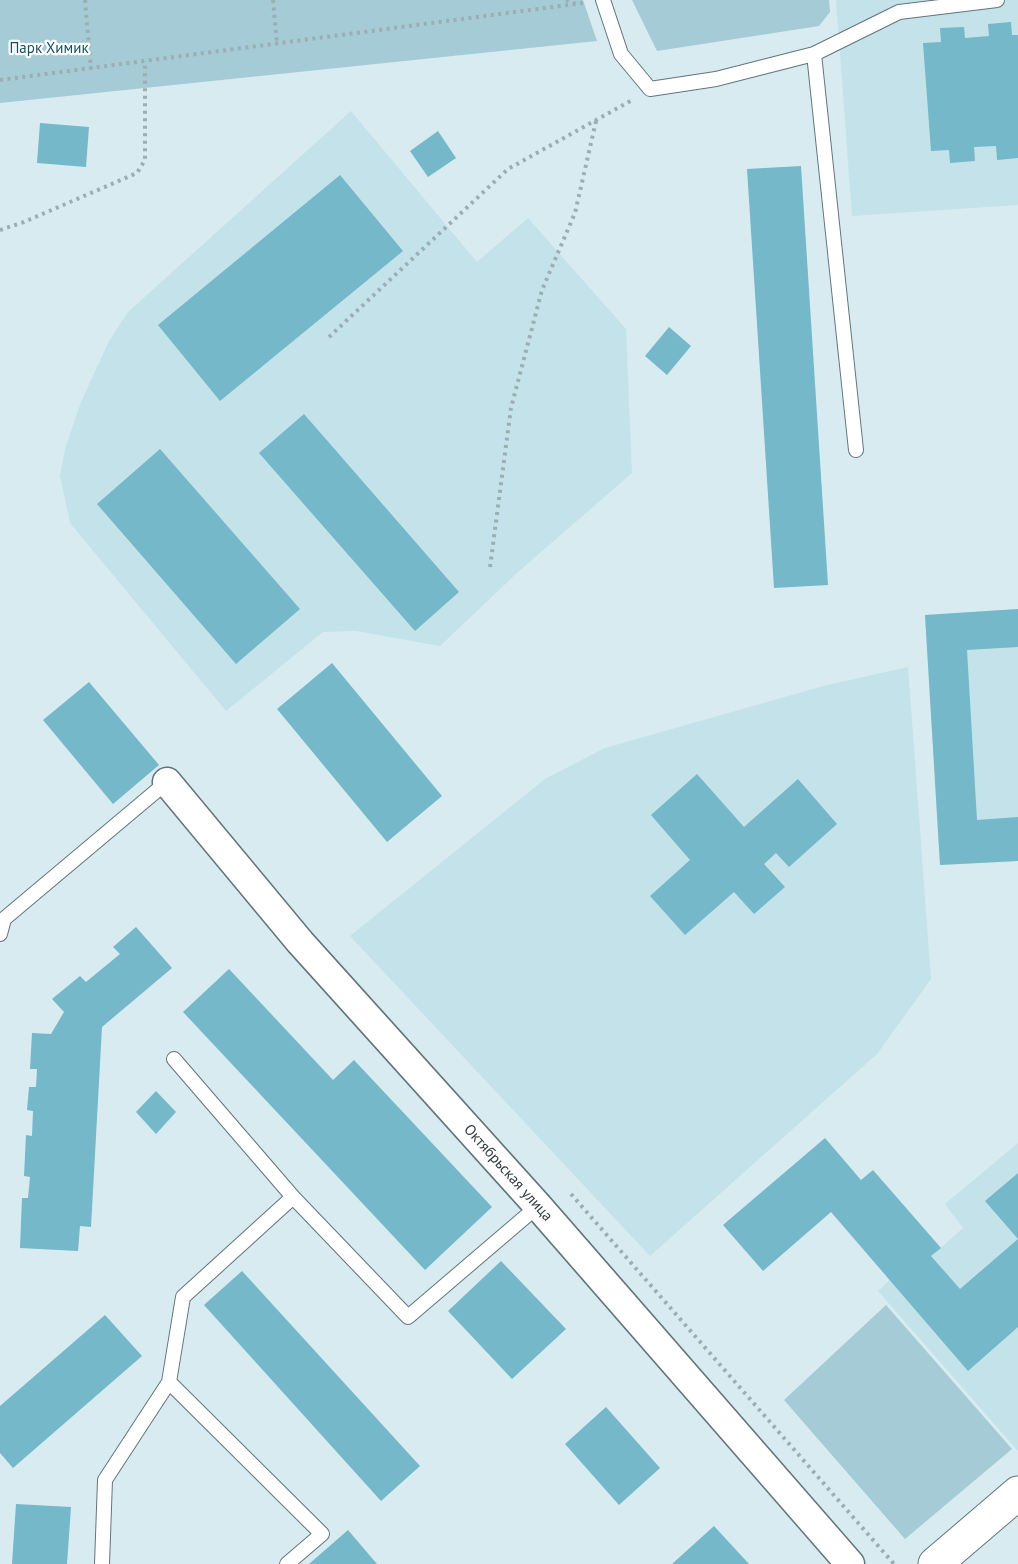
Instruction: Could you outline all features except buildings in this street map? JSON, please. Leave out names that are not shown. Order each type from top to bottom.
[{"type":"street","name":"Октябрьская улица","points":[[167,782],[300,942],[538,1206],[850,1564]]},
{"type":"street","points":[[935,1564],[1018,1493]]},
{"type":"lane","points":[[603,0],[621,54],[650,89],[716,79],[814,54],[899,12],[997,0]]},
{"type":"lane","points":[[814,54],[856,450]]},
{"type":"lane","points":[[0,934],[4,919],[167,782]]},
{"type":"lane","points":[[174,1059],[293,1197],[408,1317],[538,1206]]},
{"type":"lane","points":[[102,1564],[105,1480],[169,1382],[183,1297],[293,1197]]},
{"type":"lane","points":[[169,1382],[322,1534],[287,1564]]},
{"type":"path","points":[[85,0],[91,69]]},
{"type":"path","points":[[273,0],[277,44]]},
{"type":"path","points":[[566,0],[577,4]]},
{"type":"path","points":[[0,80],[585,2]]},
{"type":"path","points":[[0,230],[24,222],[137,173],[145,160],[145,61]]},
{"type":"path","points":[[329,338],[508,169],[650,89]]},
{"type":"path","points":[[490,567],[511,408],[542,290],[575,213],[596,121]]},
{"type":"path","points":[[571,1194],[894,1564]]},
{"type":"shaded area","points":[[836,0],[1018,0],[1018,205],[852,216]]},
{"type":"shaded area","points":[[351,111],[477,262],[528,218],[626,329],[632,473],[518,572],[440,646],[356,631],[323,632],[226,711],[70,523],[60,476],[65,449],[81,402],[109,341],[128,312]]},
{"type":"shaded area","points":[[1018,609],[1018,861],[940,865],[925,615]]},
{"type":"shaded area","points":[[908,667],[931,979],[877,1054],[650,1256],[350,936],[545,779],[605,748],[827,685]]},
{"type":"shaded area","points":[[1018,1143],[1017,1450],[878,1291],[926,1246],[934,1254],[963,1228],[945,1204]]},
{"type":"green space","name":"Парк Химик","points":[[0,0],[583,0],[597,41],[0,103]]},
{"type":"green space","points":[[632,0],[829,0],[830,12],[819,26],[657,51]]},
{"type":"green space","points":[[886,1305],[1012,1449],[905,1539],[784,1400]]}]
